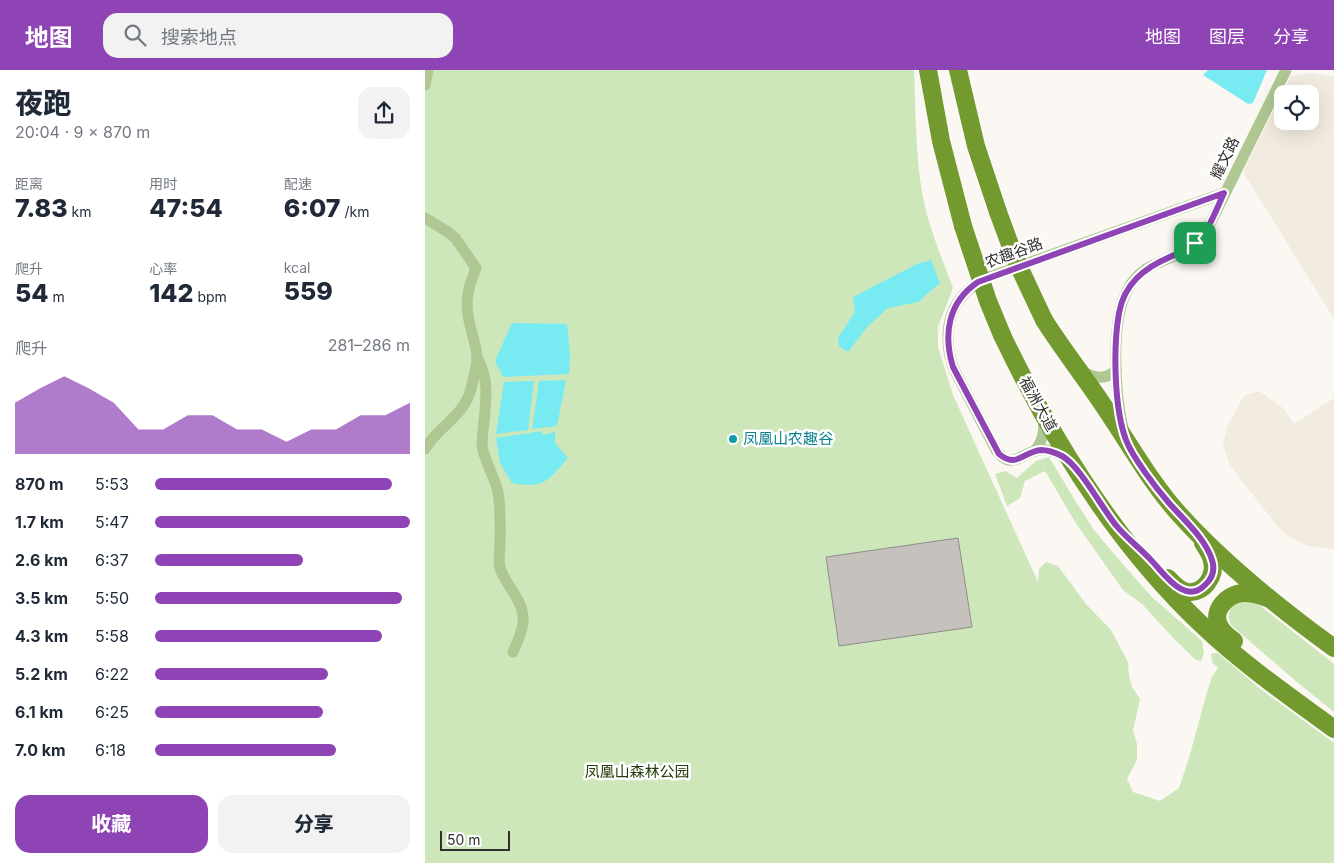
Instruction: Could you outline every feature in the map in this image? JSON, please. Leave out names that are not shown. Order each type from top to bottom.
[{"type":"main road","name":"福洲大道","points":[[929,70],[941,141],[963,226],[988,301],[1002,335],[1043,416],[1072,463],[1116,526],[1162,583],[1202,625],[1266,679],[1334,728]]},
{"type":"main road","points":[[958,70],[976,146],[998,212],[1015,258],[1045,320],[1154,484],[1193,529],[1236,570],[1334,648]]},
{"type":"main road","points":[[1116,526],[1176,586],[1187,592],[1203,587],[1213,572],[1209,553],[1193,529]]},
{"type":"main road","points":[[1272,600],[1246,593],[1231,596],[1224,602],[1219,611],[1217,621],[1219,627],[1334,728]]},
{"type":"street","points":[[425,85],[428,70]]},
{"type":"street","name":"耀文路","points":[[1126,441],[1117,396],[1116,370],[1119,313],[1128,288],[1136,278],[1157,262],[1186,250],[1195,243],[1212,220],[1286,70]]},
{"type":"street","name":"农趣谷路","points":[[1035,451],[1014,460],[1004,458],[999,454],[953,367],[949,352],[948,331],[958,300],[970,288],[989,277],[1224,193]]},
{"type":"street","points":[[425,218],[456,239],[476,268],[468,294],[467,307],[468,321],[477,357],[485,377],[487,390],[483,424],[483,452],[498,492],[500,512],[499,566],[505,580],[516,596],[523,613],[524,622],[523,631],[513,652]]},
{"type":"street","points":[[425,449],[435,435],[454,419],[466,402],[471,390],[477,357]]},
{"type":"street","points":[[1076,367],[1091,376],[1099,378],[1111,375],[1116,370]]},
{"type":"street","points":[[1035,451],[1043,438],[1043,416]]},
{"type":"street","points":[[1035,451],[1051,452],[1072,463]]},
{"type":"shaded area","points":[[1313,73],[1334,77],[1334,319],[1243,172],[1274,110],[1274,130],[1319,130],[1319,85],[1286,85],[1291,76]]},
{"type":"shaded area","points":[[1259,391],[1283,408],[1294,424],[1334,398],[1334,549],[1308,546],[1290,538],[1277,526],[1229,464],[1223,444],[1228,425],[1244,396]]},
{"type":"green space","name":"凤凰山农趣谷","points":[[425,70],[914,70],[920,181],[932,232],[953,288],[938,327],[938,347],[953,395],[1038,582],[1039,569],[1046,562],[1058,566],[1086,604],[1111,630],[1128,662],[1132,687],[1140,699],[1133,731],[1137,744],[1137,760],[1127,779],[1133,792],[1160,801],[1179,788],[1207,692],[1212,677],[1218,668],[1212,662],[1211,655],[1218,653],[1259,688],[1334,743],[1334,863],[425,863]]},
{"type":"green space","points":[[1049,457],[1094,530],[1152,597],[1202,641],[1204,653],[1201,661],[1196,660],[1142,604],[1123,590],[1075,522],[1045,471],[1025,481],[1020,498],[1007,506],[995,474],[1005,471],[1017,478],[1036,461]]},
{"type":"green space","points":[[1236,600],[1253,600],[1334,664],[1334,712],[1231,625],[1229,612]]},
{"type":"water","points":[[1208,70],[1267,70],[1253,103],[1248,104],[1203,75]]},
{"type":"water","points":[[931,260],[940,283],[918,302],[888,308],[867,327],[848,352],[839,346],[838,338],[855,312],[853,297],[917,264]]},
{"type":"water","points":[[512,323],[567,324],[570,355],[569,374],[503,377],[495,361]]},
{"type":"water","points":[[566,380],[557,426],[532,429],[539,381]]},
{"type":"water","points":[[534,381],[528,430],[496,434],[504,382]]},
{"type":"water","points":[[542,431],[542,435],[555,432],[555,443],[568,458],[550,478],[539,484],[523,485],[512,483],[500,463],[496,438]]},
{"type":"building","points":[[958,538],[972,627],[839,646],[826,557]]},
{"type":"place","name":"凤凰山农趣谷","points":[[733,439]]},
{"type":"route","points":[[1224,193],[1212,220],[1203,235],[1195,243],[1186,250],[1157,262],[1136,278],[1128,288],[1119,313],[1116,370],[1117,396],[1126,441],[1154,484],[1193,529],[1212,560],[1213,572],[1208,582],[1198,590],[1187,592],[1176,586],[1116,526],[1072,463],[1064,457],[1046,450],[1035,451],[1014,460],[1004,458],[999,454],[953,367],[949,352],[948,331],[958,300],[978,282],[1224,193]]},
{"type":"park label","name":"凤凰山森林公园","points":[[637,772]]}]
